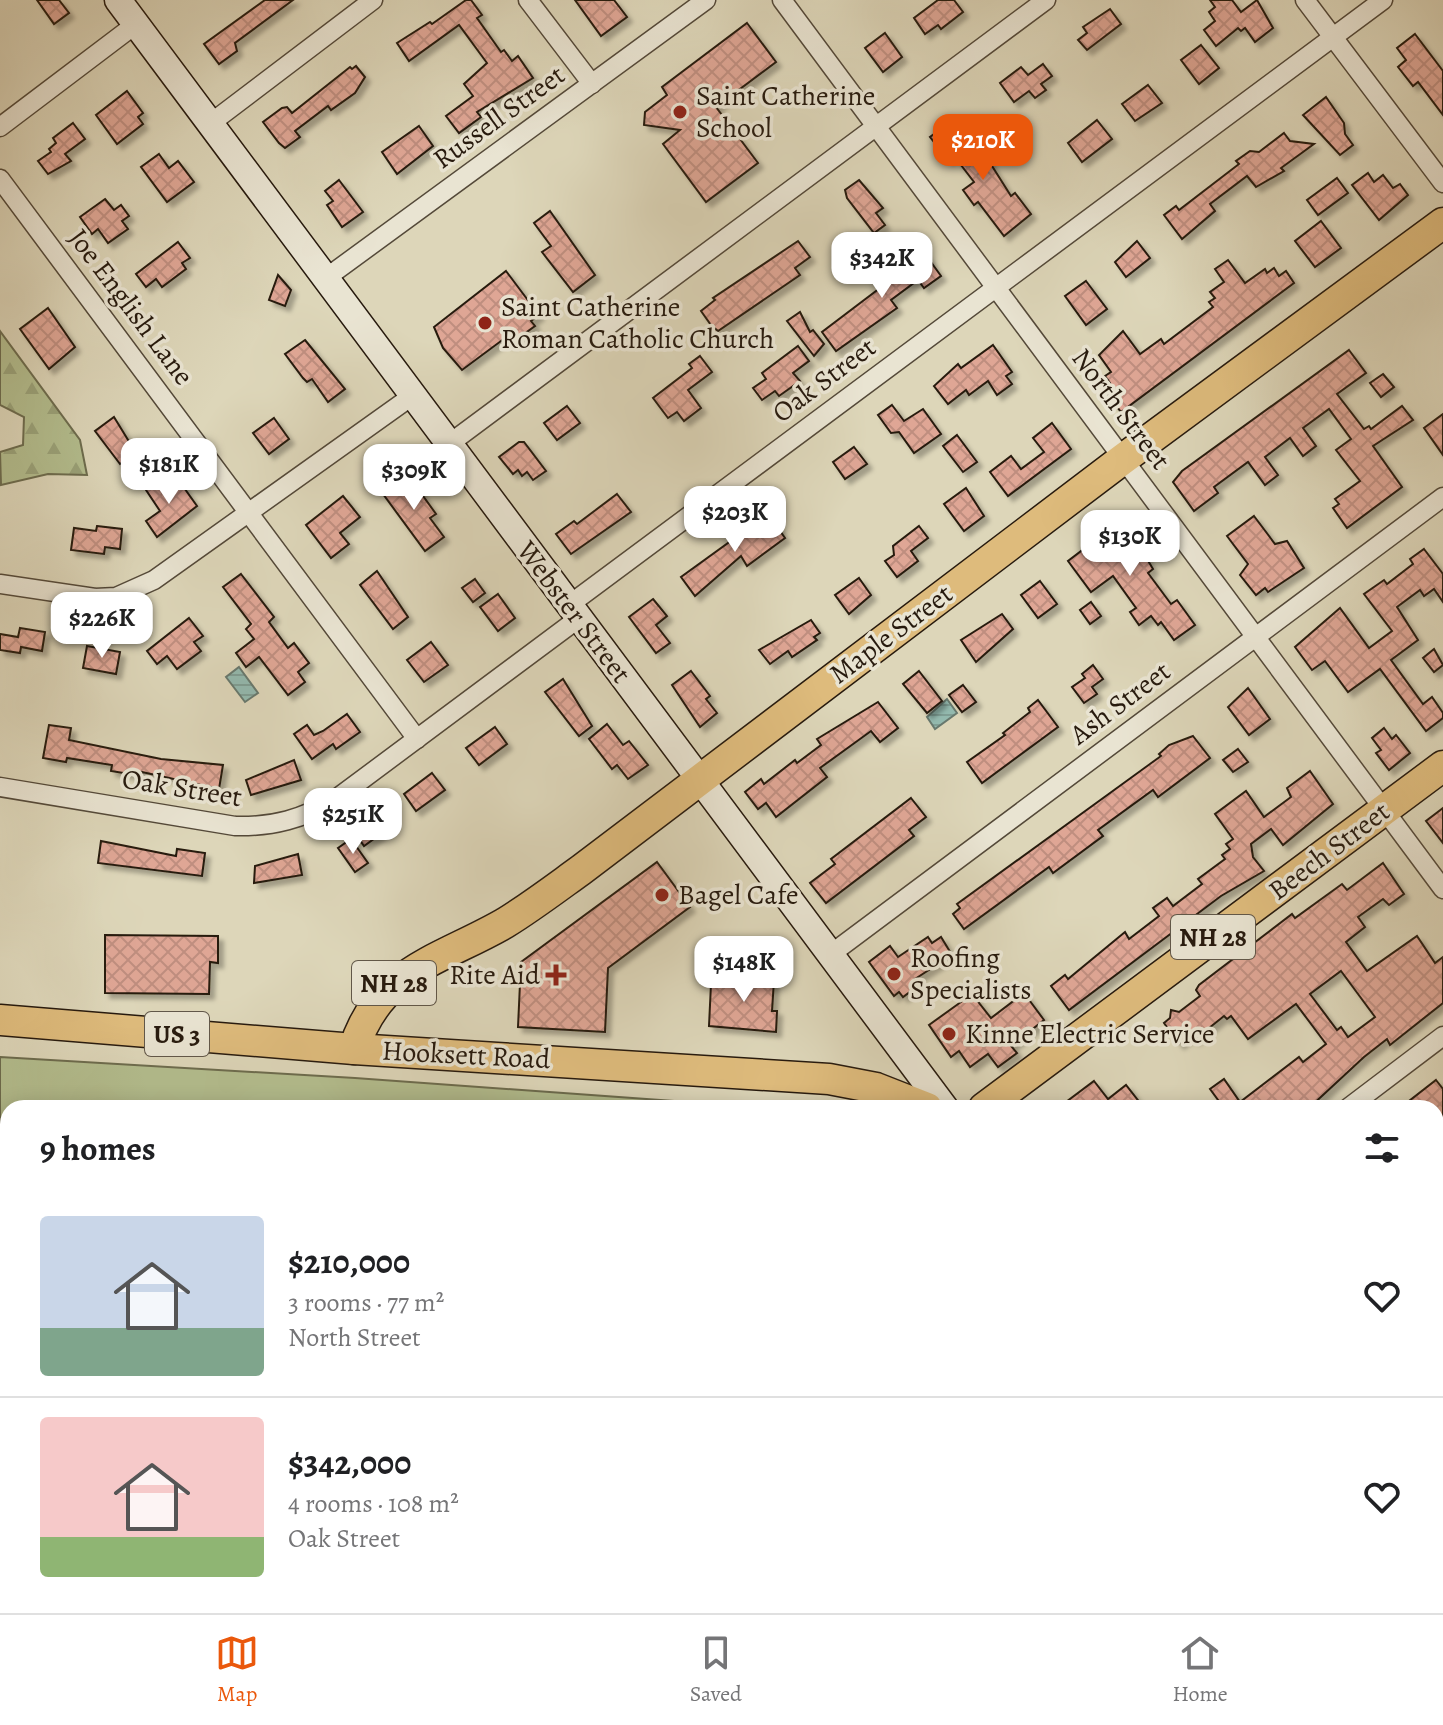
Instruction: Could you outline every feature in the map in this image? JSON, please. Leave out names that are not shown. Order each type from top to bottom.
[{"type":"main road","name":"Maple Street","points":[[354,1049],[371,1007],[395,982],[536,903],[1123,459],[1443,223]]},
{"type":"main road","name":"Beech Street","points":[[995,1100],[1443,766]]},
{"type":"main road","name":"Hooksett Road","points":[[0,1020],[354,1049],[756,1073],[876,1088],[907,1100]]},
{"type":"street","name":"Webster Street","points":[[118,0],[939,1100]]},
{"type":"street","points":[[211,123],[373,0]]},
{"type":"street","points":[[528,0],[592,84]]},
{"type":"street","name":"Russell Street","points":[[326,278],[706,0]]},
{"type":"street","name":"North Street","points":[[782,0],[1443,889]]},
{"type":"street","points":[[449,444],[1046,0]]},
{"type":"street","points":[[1305,0],[1443,183]]},
{"type":"street","name":"Oak Street","points":[[0,787],[235,826],[277,824],[317,810],[417,739],[574,611],[996,287],[1383,0]]},
{"type":"street","points":[[0,127],[136,24]]},
{"type":"street","name":"Joe English Lane","points":[[0,179],[417,739]]},
{"type":"street","points":[[0,584],[85,597],[116,597],[177,565],[247,511],[412,396]]},
{"type":"street","name":"Ash Street","points":[[831,954],[1443,497]]},
{"type":"street","points":[[1359,1100],[1443,1036]]},
{"type":"street","points":[[876,1088],[891,1078],[904,1053]]},
{"type":"green space","points":[[0,331],[80,440],[87,475],[48,474],[1,485],[0,452],[23,445],[24,417],[0,405]]},
{"type":"green space","points":[[0,1057],[660,1100],[0,1100]]},
{"type":"water","points":[[239,667],[258,693],[245,702],[226,677]]},
{"type":"water","points":[[947,699],[957,713],[935,729],[927,717]]},
{"type":"building","points":[[37,0],[59,0],[69,13],[54,24]]},
{"type":"building","points":[[265,0],[293,0],[235,43],[237,51],[219,64],[204,44]]},
{"type":"building","points":[[466,0],[471,0],[482,15],[477,18],[501,52],[504,50],[512,61],[518,56],[533,78],[477,112],[481,117],[459,133],[446,116],[473,96],[464,84],[487,63],[459,25],[409,61],[397,43]]},
{"type":"building","points":[[575,0],[614,0],[627,17],[601,36]]},
{"type":"building","points":[[938,0],[954,0],[963,12],[941,29],[938,25],[925,34],[914,18]]},
{"type":"building","points":[[1210,0],[1232,0],[1241,12],[1257,0],[1273,28],[1255,42],[1245,28],[1241,31],[1238,28],[1216,46],[1204,30],[1215,21],[1209,12],[1215,7]]},
{"type":"building","points":[[1110,9],[1121,24],[1087,50],[1078,40],[1087,33],[1083,27]]},
{"type":"building","name":"Saint Catherine School","points":[[747,23],[776,62],[716,107],[758,163],[706,202],[663,144],[680,130],[644,125],[645,112],[667,95],[662,87]]},
{"type":"building","points":[[885,33],[902,57],[883,72],[865,48]]},
{"type":"building","points":[[1415,34],[1443,71],[1443,115],[1418,82],[1413,86],[1398,67],[1406,60],[1397,48]]},
{"type":"building","points":[[1201,45],[1219,68],[1199,84],[1181,60]]},
{"type":"building","points":[[1043,64],[1052,76],[1041,84],[1046,90],[1035,98],[1029,91],[1014,102],[1000,83],[1021,67],[1028,75]]},
{"type":"building","points":[[356,66],[365,77],[355,93],[331,110],[328,106],[295,131],[300,137],[285,148],[279,143],[263,122],[282,108],[287,107],[292,113],[350,67]]},
{"type":"building","points":[[1148,85],[1162,103],[1135,121],[1122,104]]},
{"type":"building","points":[[127,91],[143,113],[138,117],[143,124],[117,144],[96,115]]},
{"type":"building","points":[[1326,97],[1344,123],[1345,134],[1353,145],[1340,155],[1303,115]]},
{"type":"building","points":[[1097,120],[1112,139],[1082,162],[1068,143]]},
{"type":"building","points":[[73,123],[85,139],[65,154],[71,161],[48,174],[38,161],[51,152],[49,149],[56,143],[53,138]]},
{"type":"building","points":[[948,124],[969,152],[980,147],[1011,196],[1015,193],[1031,214],[1004,236],[978,202],[974,205],[963,190],[974,182],[954,156],[948,160],[930,137]]},
{"type":"building","points":[[419,126],[433,146],[397,174],[382,152]]},
{"type":"building","points":[[1284,133],[1290,141],[1314,144],[1281,168],[1284,171],[1256,187],[1247,176],[1210,204],[1215,211],[1182,239],[1164,215],[1176,206],[1179,210],[1239,164],[1236,161],[1250,151],[1259,152]]},
{"type":"building","points":[[159,154],[169,168],[178,161],[194,182],[167,202],[141,167]]},
{"type":"building","points":[[1368,173],[1374,182],[1383,175],[1393,188],[1400,184],[1408,195],[1379,220],[1352,185]]},
{"type":"building","points":[[1337,178],[1348,193],[1318,215],[1307,200]]},
{"type":"building","points":[[339,180],[363,212],[342,227],[327,205],[333,201],[325,191]]},
{"type":"building","points":[[859,180],[883,208],[876,213],[885,225],[874,233],[847,198],[845,190]]},
{"type":"building","points":[[105,199],[114,210],[121,205],[129,216],[122,221],[128,229],[108,243],[98,229],[92,234],[80,217]]},
{"type":"building","points":[[550,211],[595,275],[573,292],[542,252],[551,246],[534,223]]},
{"type":"building","points":[[1321,221],[1341,248],[1315,267],[1295,241]]},
{"type":"building","points":[[798,241],[810,257],[795,268],[800,275],[718,331],[711,325],[701,311],[715,300],[713,298]]},
{"type":"building","points":[[1137,241],[1150,258],[1126,277],[1115,262]]},
{"type":"building","points":[[178,242],[190,258],[182,263],[186,269],[162,287],[156,279],[146,287],[136,274]]},
{"type":"building","points":[[923,251],[941,276],[924,288],[918,280],[891,300],[897,308],[836,351],[822,332],[901,272],[895,263],[909,252],[913,258]]},
{"type":"building","points":[[1228,260],[1245,283],[1265,269],[1267,273],[1274,268],[1279,276],[1286,271],[1294,283],[1121,412],[1103,388],[1110,383],[1105,376],[1111,372],[1099,355],[1123,331],[1140,354],[1161,339],[1164,344],[1213,307],[1209,302],[1215,298],[1210,292],[1224,282],[1215,269]]},
{"type":"building","name":"Saint Catherine Roman Catholic Church","points":[[506,271],[539,315],[531,321],[535,326],[510,344],[505,338],[462,370],[443,348],[434,327]]},
{"type":"building","points":[[278,275],[291,290],[285,306],[269,300]]},
{"type":"building","points":[[1086,281],[1107,309],[1086,325],[1065,296]]},
{"type":"building","points":[[48,308],[75,347],[49,369],[20,329]]},
{"type":"building","points":[[800,312],[810,332],[813,330],[824,344],[814,356],[787,321]]},
{"type":"building","points":[[305,340],[345,389],[328,402],[312,379],[307,382],[285,354]]},
{"type":"building","points":[[993,345],[1012,372],[1006,376],[1012,384],[997,395],[988,381],[969,395],[966,390],[948,404],[934,386],[958,364],[961,368]]},
{"type":"building","points":[[798,346],[809,361],[793,373],[800,381],[779,396],[775,391],[762,400],[753,388],[766,379],[762,373]]},
{"type":"building","points":[[1349,350],[1366,373],[1337,394],[1364,429],[1369,426],[1371,429],[1402,406],[1413,420],[1373,446],[1402,487],[1347,528],[1333,508],[1339,504],[1335,499],[1360,481],[1336,450],[1351,439],[1329,409],[1303,428],[1316,446],[1303,456],[1290,438],[1265,457],[1278,475],[1265,485],[1248,462],[1214,487],[1218,493],[1194,511],[1173,482],[1182,471]]},
{"type":"building","points":[[700,356],[712,372],[688,390],[701,408],[684,421],[677,412],[668,418],[653,398],[692,368],[689,364]]},
{"type":"building","points":[[1383,374],[1394,387],[1381,397],[1370,383]]},
{"type":"building","points":[[892,405],[904,421],[923,409],[941,434],[914,453],[899,432],[891,433],[878,415]]},
{"type":"building","points":[[567,406],[580,423],[557,440],[544,423]]},
{"type":"building","points":[[1443,414],[1443,455],[1424,428]]},
{"type":"building","points":[[114,417],[136,453],[120,464],[95,431]]},
{"type":"building","points":[[274,418],[289,439],[269,454],[253,433]]},
{"type":"building","points":[[1052,423],[1071,449],[1008,496],[990,472],[1011,456],[1021,469],[1044,452],[1033,438]]},
{"type":"building","points":[[957,435],[977,462],[963,472],[943,446]]},
{"type":"building","points":[[519,442],[524,442],[546,471],[533,480],[527,472],[522,476],[518,470],[513,474],[499,457]]},
{"type":"building","points":[[854,447],[867,464],[845,479],[833,462]]},
{"type":"building","points":[[408,475],[436,514],[430,518],[444,537],[425,551],[383,494]]},
{"type":"building","points":[[163,478],[173,492],[182,485],[197,506],[157,537],[146,521],[160,511],[146,490]]},
{"type":"building","points":[[966,488],[984,516],[964,531],[944,504]]},
{"type":"building","points":[[617,494],[631,512],[571,554],[556,534],[574,521],[577,524]]},
{"type":"building","points":[[343,496],[360,517],[340,533],[349,544],[331,558],[306,525]]},
{"type":"building","points":[[768,514],[785,538],[747,566],[741,556],[695,596],[681,577]]},
{"type":"building","points":[[1254,516],[1275,544],[1287,541],[1304,568],[1268,592],[1265,588],[1256,595],[1240,575],[1248,564],[1227,536]]},
{"type":"building","points":[[1123,519],[1153,569],[1148,573],[1171,604],[1177,600],[1195,625],[1174,640],[1161,622],[1158,625],[1151,616],[1139,625],[1130,612],[1136,608],[1113,576],[1091,592],[1068,561]]},
{"type":"building","points":[[97,526],[122,529],[120,549],[105,547],[104,554],[71,550],[74,528],[96,531]]},
{"type":"building","points":[[919,526],[928,538],[911,551],[918,561],[897,577],[885,561],[894,555],[893,546]]},
{"type":"building","points":[[1424,549],[1443,574],[1443,602],[1434,589],[1424,596],[1420,590],[1397,607],[1418,640],[1391,660],[1423,704],[1432,697],[1443,713],[1443,718],[1426,731],[1380,669],[1348,692],[1325,661],[1312,670],[1295,647],[1340,608],[1369,648],[1392,631],[1364,594],[1384,580],[1387,584],[1413,564],[1410,559]]},
{"type":"building","points":[[377,571],[408,617],[393,629],[360,585]]},
{"type":"building","points":[[241,574],[274,617],[269,622],[288,648],[294,643],[309,663],[298,672],[305,682],[288,695],[259,657],[246,667],[236,653],[254,639],[246,629],[251,624],[223,587]]},
{"type":"building","points":[[859,578],[871,595],[849,614],[835,595]]},
{"type":"building","points":[[475,579],[485,593],[473,602],[462,588]]},
{"type":"building","points":[[1040,581],[1057,604],[1038,618],[1021,595]]},
{"type":"building","points":[[498,594],[515,618],[498,631],[480,607]]},
{"type":"building","points":[[653,599],[667,616],[656,625],[670,643],[656,653],[629,617]]},
{"type":"building","points":[[1091,602],[1101,616],[1090,624],[1080,610]]},
{"type":"building","points":[[1002,614],[1013,629],[976,662],[961,640]]},
{"type":"building","points":[[189,618],[203,636],[194,642],[201,651],[177,669],[167,656],[157,664],[147,651]]},
{"type":"building","points":[[811,620],[820,633],[814,637],[817,640],[792,657],[788,651],[770,664],[759,650]]},
{"type":"building","points":[[20,628],[45,632],[42,651],[21,647],[20,653],[0,650],[0,634],[18,637]]},
{"type":"building","points":[[431,642],[448,665],[424,682],[407,660]]},
{"type":"building","points":[[87,646],[120,652],[116,674],[83,668]]},
{"type":"building","points":[[1434,649],[1443,665],[1434,672],[1423,658]]},
{"type":"building","points":[[1093,665],[1103,679],[1092,687],[1097,694],[1084,703],[1072,687],[1085,678],[1082,674]]},
{"type":"building","points":[[691,671],[710,696],[706,699],[717,713],[700,727],[672,685]]},
{"type":"building","points":[[919,671],[942,701],[927,713],[903,684]]},
{"type":"building","points":[[563,679],[592,726],[579,736],[545,692]]},
{"type":"building","points":[[963,685],[976,702],[962,712],[949,695]]},
{"type":"building","points":[[1248,688],[1270,719],[1249,735],[1228,707]]},
{"type":"building","points":[[1038,700],[1058,727],[982,783],[967,762],[1005,735],[1003,733],[1030,712],[1028,708]]},
{"type":"building","points":[[878,702],[898,728],[880,742],[871,731],[820,768],[827,777],[776,817],[766,803],[758,809],[745,792],[761,779],[764,784],[795,760],[797,763],[821,745],[817,739]]},
{"type":"building","points":[[347,714],[360,732],[336,749],[333,744],[312,759],[294,734],[307,725],[314,735]]},
{"type":"building","points":[[607,724],[623,745],[629,741],[648,765],[628,779],[617,765],[612,769],[589,739]]},
{"type":"building","points":[[49,725],[71,728],[69,740],[161,759],[223,765],[219,789],[142,772],[142,776],[111,771],[112,765],[67,758],[66,762],[43,758]]},
{"type":"building","points":[[495,727],[507,744],[479,765],[466,748]]},
{"type":"building","points":[[1384,728],[1392,739],[1396,735],[1410,753],[1389,770],[1376,753],[1381,750],[1372,738]]},
{"type":"building","points":[[1193,736],[1210,758],[1158,797],[1153,790],[1098,830],[1103,836],[1053,873],[1049,867],[964,929],[953,914],[960,908],[957,904],[1161,756],[1159,754],[1169,745]]},
{"type":"building","points":[[1238,749],[1248,762],[1233,772],[1223,760]]},
{"type":"building","points":[[294,760],[301,780],[251,795],[246,780]]},
{"type":"building","points":[[1310,771],[1333,804],[1283,845],[1271,829],[1251,844],[1253,857],[1264,871],[1221,896],[1069,1010],[1051,986],[1065,975],[1068,979],[1125,932],[1129,939],[1159,916],[1153,908],[1167,898],[1173,906],[1202,884],[1198,879],[1225,859],[1222,855],[1230,849],[1226,844],[1233,839],[1215,814],[1246,791],[1264,817],[1291,797],[1287,788]]},
{"type":"building","points":[[432,773],[445,790],[416,811],[404,794]]},
{"type":"building","points":[[911,798],[926,817],[909,830],[914,836],[826,903],[810,883],[835,864],[831,859]]},
{"type":"building","points":[[1443,808],[1443,843],[1426,821]]},
{"type":"building","points":[[373,813],[386,830],[364,846],[352,829]]},
{"type":"building","points":[[351,839],[368,863],[355,872],[338,848]]},
{"type":"building","points":[[101,841],[176,856],[177,849],[205,853],[202,876],[98,863]]},
{"type":"building","points":[[298,854],[302,875],[254,883],[255,866]]},
{"type":"building","points":[[657,862],[690,907],[608,968],[605,1032],[518,1027],[521,962]]},
{"type":"building","points":[[1383,863],[1404,894],[1389,905],[1383,899],[1358,917],[1365,927],[1346,942],[1367,971],[1417,936],[1435,963],[1443,957],[1443,1003],[1390,1045],[1387,1039],[1318,1100],[1243,1100],[1299,1057],[1303,1062],[1326,1044],[1296,1004],[1248,1039],[1231,1016],[1227,1019],[1224,1016],[1194,1040],[1191,1035],[1179,1044],[1164,1023],[1170,1018],[1171,1010],[1179,1012],[1200,996],[1196,990],[1199,985],[1292,914],[1295,918],[1342,884],[1347,890]],"holes":[[[1341,971],[1375,1017],[1348,1037],[1341,1027],[1337,1030],[1310,994]]]},
{"type":"building","points":[[105,935],[218,936],[218,963],[210,962],[209,994],[105,993]]},
{"type":"building","points":[[928,937],[932,943],[941,937],[952,955],[915,979],[919,985],[903,997],[899,992],[894,996],[869,962],[890,946],[898,957]]},
{"type":"building","points":[[739,971],[762,973],[761,979],[774,980],[772,1011],[777,1011],[776,1032],[709,1026],[711,984],[738,985]]},
{"type":"building","points":[[1024,993],[1044,1020],[1011,1046],[1017,1053],[998,1067],[988,1054],[970,1067],[959,1051],[951,1057],[929,1025],[972,994],[991,1018]]},
{"type":"building","points":[[1224,1079],[1239,1100],[1218,1100],[1210,1089]]},
{"type":"building","points":[[1436,1080],[1443,1089],[1443,1100],[1410,1100]]},
{"type":"building","points":[[1094,1081],[1108,1099],[1126,1085],[1138,1100],[1069,1100]]},
{"type":"place","name":"Saint Catherine School","points":[[680,112]]},
{"type":"place","name":"Saint Catherine Roman Catholic Church","points":[[485,323]]},
{"type":"place","name":"Bagel Cafe","points":[[662,895]]},
{"type":"place","name":"Roofing Specialists","points":[[894,974]]},
{"type":"place","name":"Rite Aid","points":[[556,975]]},
{"type":"place","name":"Kinne Electric Service","points":[[949,1034]]}]
